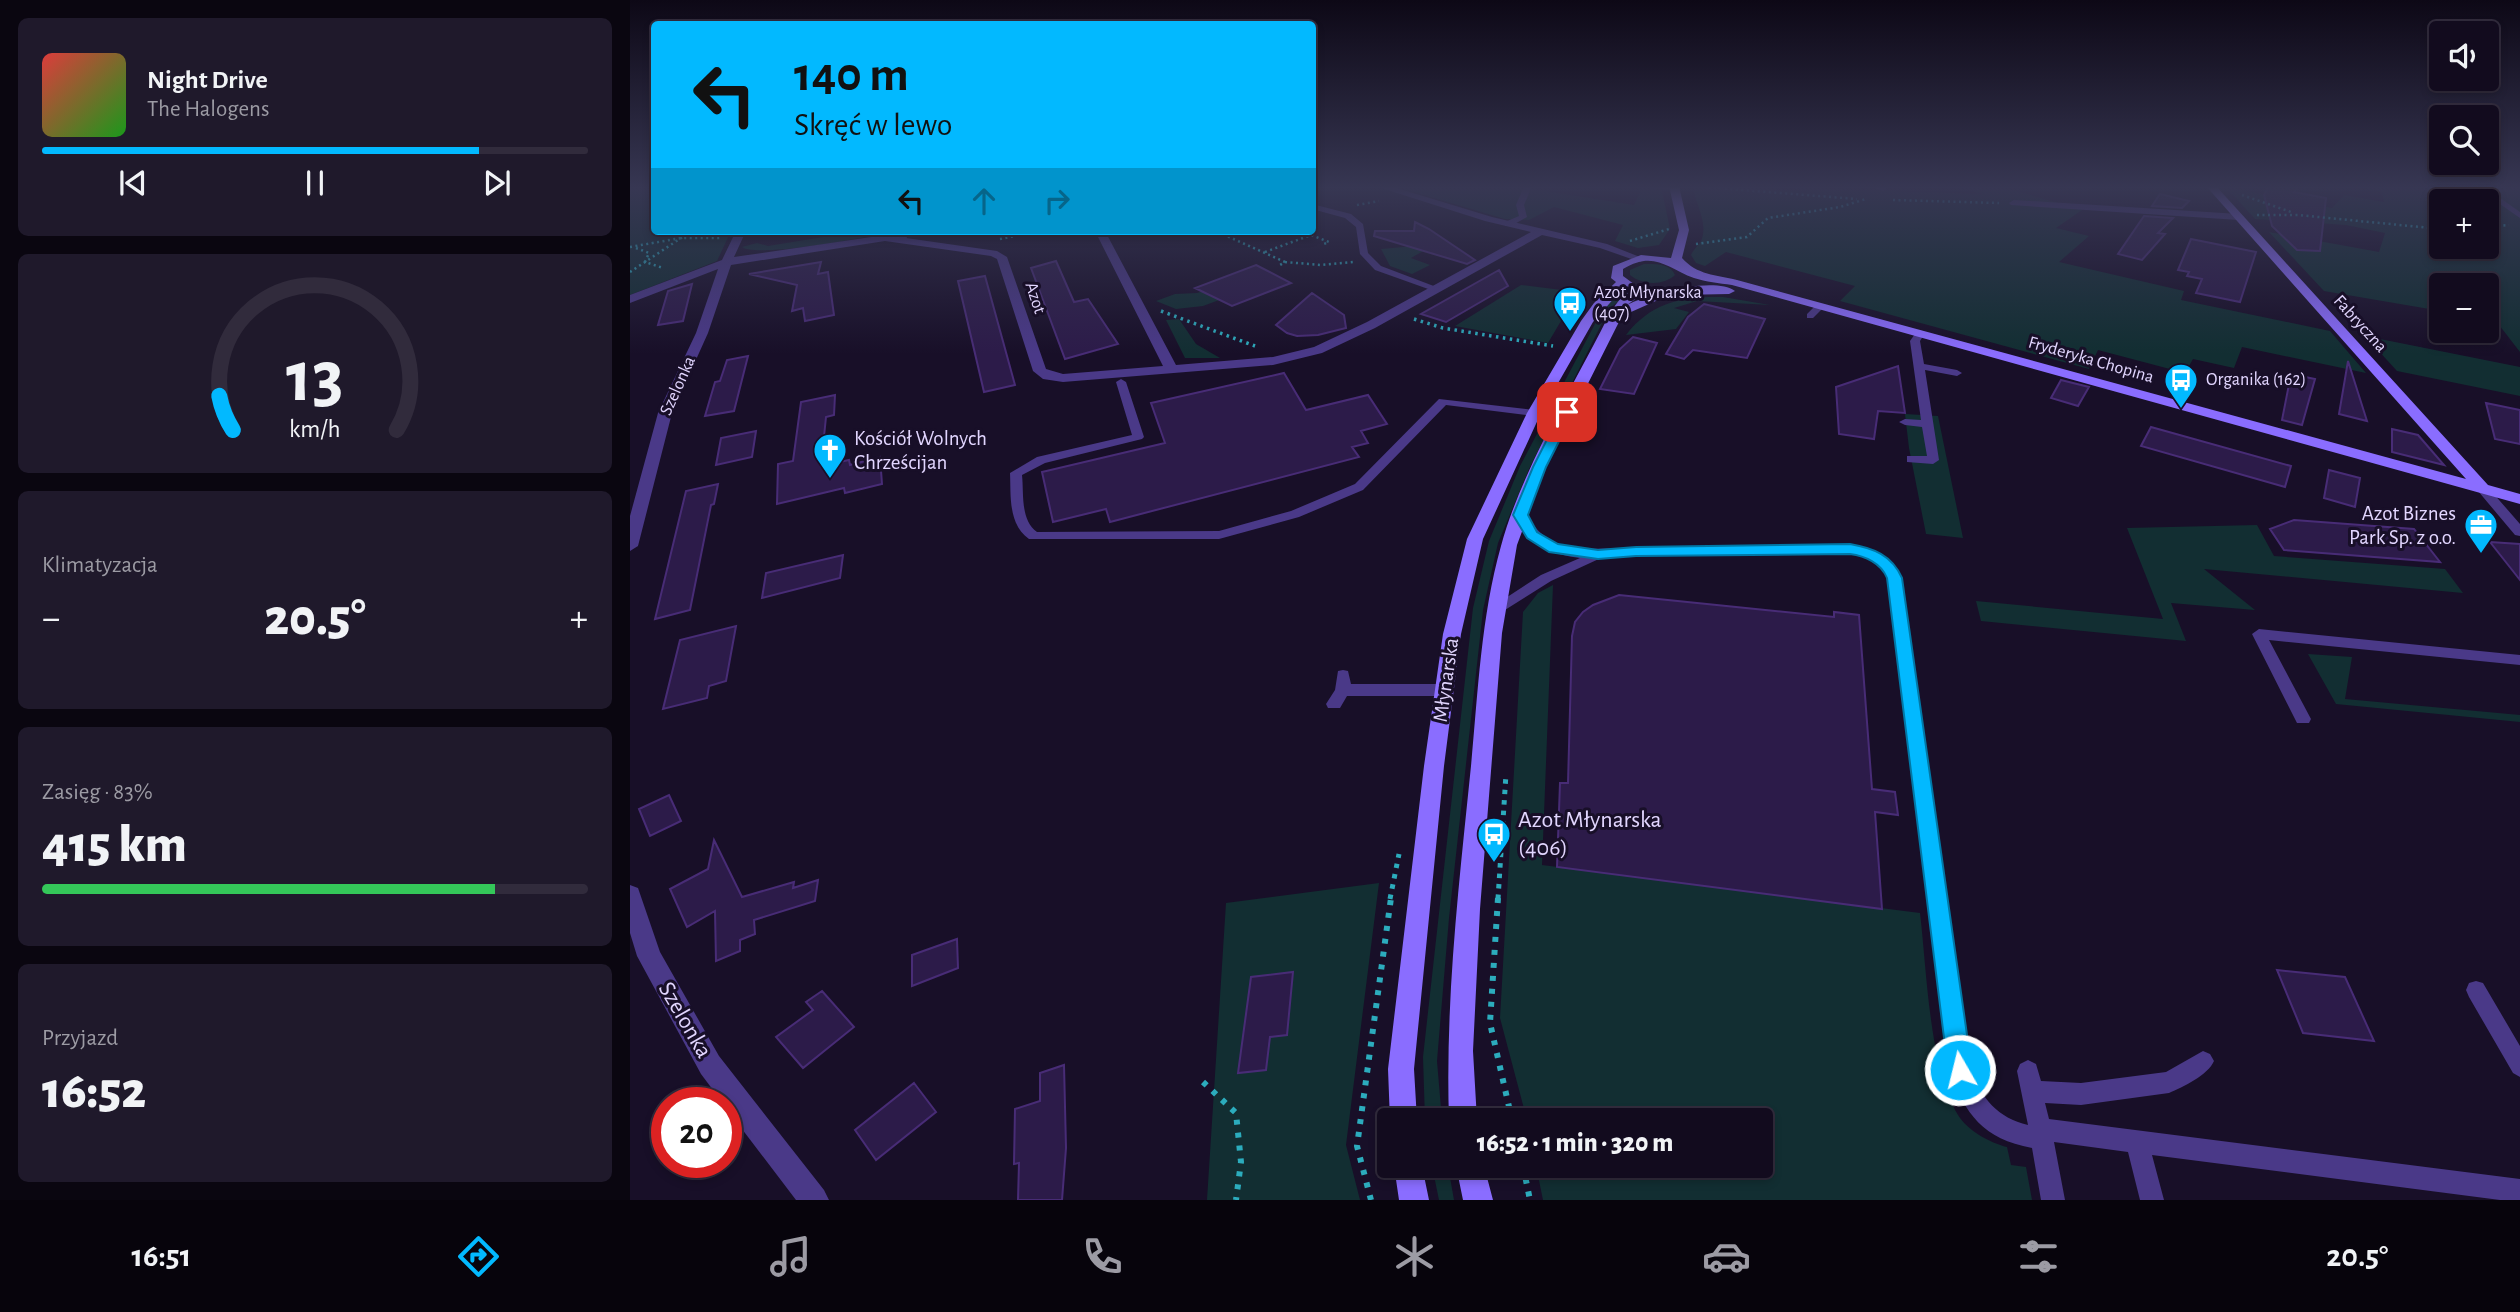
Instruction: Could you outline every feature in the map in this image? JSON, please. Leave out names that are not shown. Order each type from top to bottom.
[{"type":"main road","points":[[1623,282],[1615,272],[1623,263],[1645,258],[1672,242]]},
{"type":"main road","points":[[1680,242],[1676,258],[1684,273]]},
{"type":"main road","name":"Fabryczna","points":[[2261,242],[2482,488]]},
{"type":"main road","name":"Fryderyka Chopina","points":[[1645,258],[1684,273],[1771,295],[1815,312],[1920,333],[2520,499]]},
{"type":"main road","name":"Młynarska","points":[[1403,1108],[1401,1069],[1444,690],[1452,634],[1475,539],[1534,413],[1598,306],[1623,282],[1646,288],[1666,288],[1684,273]]},
{"type":"main road","name":"Młynarska","points":[[1462,1108],[1460,1051],[1467,922],[1497,610],[1509,545],[1539,467],[1612,323],[1617,307],[1628,297],[1646,288]]},
{"type":"main road","name":"Młynarska","points":[[1612,323],[1643,301],[1669,293],[1713,290],[1771,295]]},
{"type":"main road","points":[[1410,1178],[1414,1200]]},
{"type":"main road","points":[[1473,1178],[1478,1200]]},
{"type":"street","name":"Szelonka","points":[[630,546],[665,413],[702,333],[736,242]]},
{"type":"street","name":"Azot","points":[[630,299],[729,256],[847,242]]},
{"type":"street","name":"Azot","points":[[935,242],[1002,257],[1040,371],[1063,378],[1243,365],[1297,356],[1336,343],[1520,242]]},
{"type":"street","points":[[1106,242],[1171,369]]},
{"type":"street","name":"Fryderyka Chopina","points":[[1578,242],[1623,263]]},
{"type":"street","name":"Fryderyka Chopina","points":[[1580,242],[1645,258]]},
{"type":"street","name":"Szelonka","points":[[630,895],[649,956],[710,1065],[814,1200]]},
{"type":"lane","points":[[1362,242],[1368,261],[1378,268],[1434,288]]},
{"type":"lane","points":[[1911,458],[1933,460],[1915,341],[1920,333]]},
{"type":"lane","points":[[1919,366],[1957,373]]},
{"type":"lane","points":[[1122,382],[1138,437],[1041,460],[1016,473],[1022,526],[1027,533],[1034,536],[1219,535],[1295,514],[1359,487],[1443,401],[1534,413]]},
{"type":"lane","points":[[1567,412],[1589,415]]},
{"type":"lane","points":[[1905,422],[1927,424]]},
{"type":"lane","points":[[2482,488],[2519,530]]},
{"type":"lane","points":[[1520,515],[1532,535],[1541,542],[1554,548],[1598,555],[1850,549],[1866,552],[1889,566],[1896,591],[1960,1070],[1967,1094],[1983,1114],[2003,1129],[2137,1142],[2520,1191]]},
{"type":"lane","points":[[1497,610],[1546,578],[1598,555]]},
{"type":"lane","points":[[2303,719],[2259,634],[2520,660]]},
{"type":"lane","points":[[1340,690],[1444,690]]},
{"type":"lane","points":[[2476,990],[2520,1066]]},
{"type":"lane","points":[[2053,1200],[2030,1081],[2081,1094],[2169,1082],[2203,1061]]},
{"type":"lane","points":[[2137,1142],[2152,1200]]},
{"type":"path","points":[[630,247],[658,242]]},
{"type":"path","points":[[630,272],[675,242]]},
{"type":"path","points":[[1241,242],[1285,262],[1321,265],[1368,261]]},
{"type":"path","points":[[1264,252],[1292,242]]},
{"type":"path","points":[[1324,244],[1329,242]]},
{"type":"path","points":[[1692,244],[1708,242]]},
{"type":"path","points":[[630,247],[649,253],[645,262]]},
{"type":"path","points":[[645,262],[654,267],[695,272]]},
{"type":"path","points":[[1280,265],[1285,262]]},
{"type":"path","points":[[1150,307],[1199,323],[1260,348]]},
{"type":"path","points":[[1393,312],[1443,328],[1556,346]]},
{"type":"path","points":[[1506,767],[1490,1023],[1509,1108]]},
{"type":"path","points":[[1203,1082],[1236,1113],[1241,1162],[1236,1200]]},
{"type":"path","points":[[1525,1178],[1530,1200]]},
{"type":"green space","points":[[630,242],[726,242],[717,261],[630,295]]},
{"type":"green space","points":[[793,242],[837,242],[789,249],[751,250],[742,247],[757,243],[768,246]]},
{"type":"green space","points":[[1618,242],[1661,242],[1659,245],[1638,248]]},
{"type":"green space","points":[[1700,242],[2082,242],[2059,262],[2184,291],[2181,300],[2330,331],[2366,373],[2242,347],[2234,368],[2193,359],[2185,373],[2098,350],[2089,369],[1840,301],[1855,286],[1726,252],[1705,266],[1696,263],[1691,255]]},
{"type":"green space","points":[[2278,242],[2324,242],[2379,252],[2382,242],[2429,242],[2429,259],[2499,259],[2499,242],[2520,242],[2520,352],[2499,325],[2499,273],[2429,273],[2429,309],[2324,291]]},
{"type":"green space","points":[[1426,245],[1425,250],[1411,258],[1430,265],[1412,274],[1390,266],[1381,249]]},
{"type":"green space","points":[[1644,264],[1666,266],[1675,275],[1665,281],[1653,283],[1640,281],[1630,275],[1630,270]]},
{"type":"green space","points":[[1234,281],[1246,290],[1203,306],[1176,309],[1156,301],[1175,294],[1197,293]]},
{"type":"green space","points":[[1521,285],[1578,292],[1548,343],[1455,326]]},
{"type":"green space","points":[[1627,287],[1633,289],[1610,308],[1602,323],[1529,469],[1498,543],[1483,610],[1449,918],[1437,1061],[1441,1108],[1425,1108],[1423,1057],[1473,608],[1489,541],[1520,466],[1606,306]]},
{"type":"green space","points":[[1723,297],[1770,305],[1697,301],[1674,308],[1689,312],[1676,329],[1626,335],[1646,315],[1669,303],[1694,298]]},
{"type":"green space","points":[[1179,319],[1196,344],[1220,358],[1185,358],[1166,320]]},
{"type":"green space","points":[[2365,336],[2520,367],[2520,396],[2397,371]]},
{"type":"green space","points":[[1905,414],[1938,416],[1963,538],[1926,534]]},
{"type":"green space","points":[[2257,525],[2274,556],[2445,569],[2463,593],[2204,569],[2255,610],[2171,603],[2186,641],[1981,621],[1976,601],[2163,619],[2127,528]]},
{"type":"green space","points":[[1553,585],[1542,865],[1920,913],[1935,1045],[1948,1095],[1967,1126],[1986,1139],[2007,1147],[2011,1165],[2026,1167],[2032,1200],[1543,1200],[1538,1178],[1773,1178],[1773,1108],[1524,1108],[1500,1018],[1523,612],[1538,593]]},
{"type":"green space","points":[[2308,654],[2352,657],[2345,699],[2520,715],[2520,722],[2336,704]]},
{"type":"green space","points":[[1379,883],[1346,1145],[1360,1200],[1207,1200],[1226,903]]},
{"type":"green space","points":[[1434,1178],[1450,1178],[1454,1200],[1439,1200]]},
{"type":"building","points":[[1394,242],[1448,242],[1475,260],[1467,264]]},
{"type":"building","points":[[2126,242],[2158,242],[2142,260],[2118,254]]},
{"type":"building","points":[[2190,242],[2206,242],[2256,252],[2240,302],[2196,293],[2202,279],[2187,276],[2189,272],[2178,270]]},
{"type":"building","points":[[2289,242],[2321,242],[2320,251],[2297,250]]},
{"type":"building","points":[[1056,261],[1074,302],[1088,299],[1118,344],[1065,359],[1031,268]]},
{"type":"building","points":[[821,262],[818,274],[828,272],[834,315],[805,321],[803,308],[792,311],[797,285],[749,274]]},
{"type":"building","points":[[1256,265],[1291,283],[1232,306],[1195,288]]},
{"type":"building","points":[[1499,270],[1508,286],[1446,322],[1421,314]]},
{"type":"building","points":[[985,276],[1015,385],[984,392],[958,281]]},
{"type":"building","points":[[692,284],[683,321],[658,325],[668,291]]},
{"type":"building","points":[[1312,293],[1344,315],[1346,328],[1318,335],[1297,336],[1276,325]]},
{"type":"building","points":[[1704,304],[1765,319],[1747,358],[1693,350],[1684,359],[1666,354],[1688,317]]},
{"type":"building","points":[[1633,337],[1657,343],[1634,394],[1600,389],[1620,349]]},
{"type":"building","points":[[748,356],[734,411],[705,416],[715,382],[720,381],[727,360]]},
{"type":"building","points":[[2348,361],[2367,421],[2339,414]]},
{"type":"building","points":[[1898,366],[1905,413],[1878,411],[1874,439],[1839,434],[1836,387]]},
{"type":"building","points":[[1284,373],[1306,410],[1368,395],[1387,424],[1361,431],[1368,443],[1352,447],[1359,457],[1110,522],[1106,509],[1053,522],[1042,472],[1165,443],[1151,403]]},
{"type":"building","points":[[2291,374],[2315,379],[2302,425],[2282,420]]},
{"type":"building","points":[[2061,380],[2089,387],[2078,406],[2051,398]]},
{"type":"building","points":[[835,395],[834,415],[826,417],[821,466],[849,460],[850,465],[880,457],[882,484],[845,493],[844,488],[777,504],[778,464],[793,461],[801,402]]},
{"type":"building","points":[[2486,403],[2520,410],[2520,444],[2495,439]]},
{"type":"building","points":[[2151,427],[2291,466],[2285,487],[2141,446]]},
{"type":"building","points":[[2392,429],[2418,435],[2444,465],[2392,452]]},
{"type":"building","points":[[756,431],[752,457],[716,465],[721,438]]},
{"type":"building","points":[[2329,470],[2360,478],[2355,507],[2324,498]]},
{"type":"building","points":[[718,484],[714,504],[711,505],[690,610],[655,619],[686,491]]},
{"type":"building","points":[[2294,520],[2414,529],[2440,562],[2284,550],[2270,529]]},
{"type":"building","points":[[2490,542],[2520,544],[2520,580]]},
{"type":"building","points":[[843,555],[840,578],[762,598],[766,573]]},
{"type":"building","points":[[1619,595],[1834,617],[1834,612],[1859,615],[1872,789],[1895,792],[1898,815],[1875,812],[1882,909],[1557,867],[1560,783],[1568,783],[1572,636],[1575,622],[1593,605]]},
{"type":"building","points":[[736,626],[726,681],[709,686],[707,698],[663,709],[680,640]]},
{"type":"building","points":[[669,795],[681,821],[650,836],[639,809]]},
{"type":"building","points":[[714,840],[742,897],[794,882],[793,888],[818,880],[815,901],[754,920],[755,934],[740,940],[740,951],[716,961],[715,911],[687,927],[670,889],[708,869]]},
{"type":"building","points":[[957,939],[958,968],[912,986],[912,955]]},
{"type":"building","points":[[2277,970],[2345,977],[2374,1041],[2303,1033]]},
{"type":"building","points":[[1293,972],[1287,1035],[1270,1037],[1266,1070],[1238,1073],[1251,977]]},
{"type":"building","points":[[822,991],[854,1027],[803,1068],[776,1037],[813,1010],[806,1002]]},
{"type":"building","points":[[1064,1065],[1066,1148],[1062,1200],[1018,1200],[1019,1163],[1014,1164],[1015,1109],[1040,1101],[1040,1073]]},
{"type":"building","points":[[914,1083],[936,1112],[876,1160],[855,1130]]},
{"type":"place","name":"Azot Młynarska (407)","points":[[1570,333]]},
{"type":"place","name":"Organika (162)","points":[[2181,410]]},
{"type":"place","name":"Kościół Wolnych Chrześcijan","points":[[830,480]]},
{"type":"place","name":"Azot Biznes Park Sp. z o.o.","points":[[2481,555]]},
{"type":"place","name":"Azot Młynarska (406)","points":[[1494,864]]},
{"type":"route","points":[[1567,412],[1539,467],[1520,515],[1532,535],[1541,542],[1554,548],[1598,555],[1850,549],[1879,557],[1889,566],[1895,578],[1960,1070]]}]
